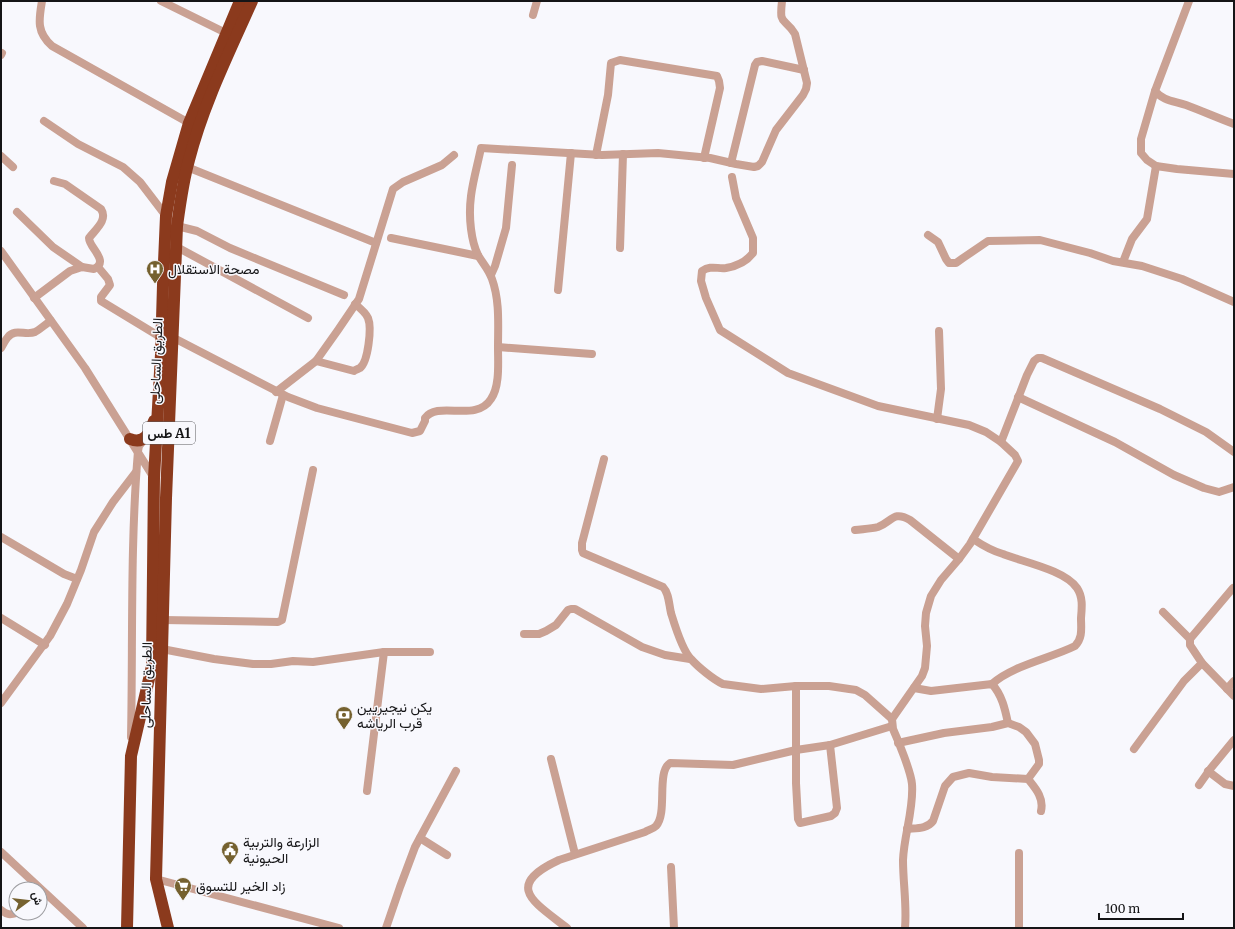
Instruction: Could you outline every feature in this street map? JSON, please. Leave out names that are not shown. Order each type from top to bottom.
[{"type":"highway","name":"الطريق الساحلى","points":[[168,928],[156,879],[163,620],[167,337],[163,285],[166,216],[172,182],[189,123],[240,1]]},
{"type":"highway","name":"الطريق الساحلى","points":[[127,928],[131,756],[152,666],[154,478],[157,414],[167,337],[181,195],[187,167],[199,127],[252,1]]},
{"type":"highway","points":[[130,439],[139,441],[144,440],[157,414]]},
{"type":"street","points":[[42,1],[39,21],[41,30],[49,43],[189,123]]},
{"type":"street","points":[[161,1],[226,33]]},
{"type":"street","points":[[533,15],[537,1]]},
{"type":"street","points":[[98,267],[110,281],[110,285],[101,297],[102,301],[167,337],[279,393],[317,408],[412,433],[420,431],[424,418],[432,412],[473,410],[483,407],[491,399],[496,386],[498,372],[499,322],[496,296],[487,267],[478,256],[474,242],[469,210],[470,196],[481,148],[596,155],[658,153],[704,158],[754,167],[758,166],[762,162],[776,130],[803,95],[807,83],[795,34],[792,28],[782,20],[780,14],[782,1]]},
{"type":"street","points":[[1189,1],[1155,91],[1141,139],[1141,154],[1156,166],[1177,170],[1234,174]]},
{"type":"street","points":[[596,155],[608,95],[611,63],[620,60],[717,76],[720,88],[704,158]]},
{"type":"street","points":[[731,163],[757,62],[762,61],[804,70]]},
{"type":"street","points":[[1155,91],[1159,96],[1167,100],[1184,104],[1234,124]]},
{"type":"street","points":[[44,121],[78,144],[123,167],[140,182],[166,216]]},
{"type":"street","points":[[558,290],[571,153]]},
{"type":"street","points":[[620,248],[623,154]]},
{"type":"street","points":[[270,441],[279,393],[316,361],[358,299],[393,189],[403,182],[442,165],[454,155]]},
{"type":"street","points":[[1,156],[13,167]]},
{"type":"street","points":[[490,275],[495,266],[506,228],[512,165]]},
{"type":"street","points":[[1123,262],[1132,239],[1147,219],[1156,166]]},
{"type":"street","points":[[187,167],[376,243]]},
{"type":"street","points":[[567,928],[531,898],[527,885],[534,875],[548,865],[575,854],[644,832],[655,826],[660,817],[663,781],[666,767],[670,763],[733,765],[796,750],[830,745],[892,723],[922,676],[925,668],[927,646],[925,626],[929,600],[941,580],[959,560],[1018,461],[1015,455],[1001,442],[986,432],[969,425],[878,406],[788,373],[720,330],[706,298],[701,281],[702,271],[707,268],[727,268],[746,262],[753,253],[752,238],[736,198],[732,177]]},
{"type":"street","points":[[17,212],[53,247],[82,267],[94,270],[98,267],[100,258],[89,242],[89,238],[103,221],[103,212],[63,182],[54,181]]},
{"type":"street","points":[[177,226],[197,231],[230,248],[344,295]]},
{"type":"street","points":[[928,235],[938,242],[949,263],[956,263],[988,241],[1040,240],[1084,251],[1113,261],[1142,266],[1182,278],[1234,302]]},
{"type":"street","points":[[392,238],[478,256]]},
{"type":"street","points":[[175,246],[308,318]]},
{"type":"street","points":[[2,254],[85,368],[154,478]]},
{"type":"street","points":[[34,298],[70,270],[82,267]]},
{"type":"street","points":[[316,361],[354,371],[359,369],[363,364],[368,349],[369,324],[365,313],[355,304]]},
{"type":"street","points":[[1,348],[8,336],[16,332],[36,332],[51,321]]},
{"type":"street","points":[[937,419],[941,389],[939,331]]},
{"type":"street","points":[[498,347],[592,354]]},
{"type":"street","points":[[1001,442],[1018,397],[1034,361],[1038,358],[1042,358],[1160,409],[1206,432],[1234,452]]},
{"type":"street","points":[[1018,397],[1114,442],[1204,488],[1219,492],[1234,487]]},
{"type":"street","points":[[131,756],[132,564],[138,451],[139,446],[144,440]]},
{"type":"street","points":[[604,460],[582,543],[583,553],[663,587],[666,592],[671,614],[679,637],[690,659],[717,682],[744,688],[761,689],[796,686],[829,686],[856,690],[865,695],[892,723],[912,782],[912,797],[904,843],[903,863],[905,928]]},
{"type":"street","points":[[163,620],[278,622],[282,620],[313,470]]},
{"type":"street","points":[[1,703],[45,645],[77,579],[94,532],[113,502],[136,472]]},
{"type":"street","points":[[855,530],[878,526],[898,515],[902,516],[910,520],[959,560]]},
{"type":"street","points":[[1,537],[64,574],[77,579]]},
{"type":"street","points":[[914,688],[931,691],[992,684],[997,679],[1079,643],[1081,635],[1082,599],[1077,588],[1066,578],[1042,567],[1001,554],[972,539]]},
{"type":"street","points":[[1233,588],[1190,639],[1190,645],[1202,663],[1234,696]]},
{"type":"street","points":[[524,634],[540,634],[556,625],[568,610],[575,609],[642,647],[665,655],[690,659]]},
{"type":"street","points":[[1164,612],[1190,639]]},
{"type":"street","points":[[1,618],[45,645]]},
{"type":"street","points":[[162,649],[214,659],[253,664],[271,664],[292,661],[313,662],[384,652],[430,652]]},
{"type":"street","points":[[367,791],[384,652]]},
{"type":"street","points":[[1134,748],[1184,681],[1202,663]]},
{"type":"street","points":[[1227,689],[1234,680]]},
{"type":"street","points":[[992,684],[998,691],[1005,708],[1008,723]]},
{"type":"street","points":[[796,686],[798,819],[800,823],[832,816],[836,813],[837,808],[830,745]]},
{"type":"street","points":[[898,743],[944,733],[992,727],[1008,723],[1019,727],[1026,732],[1035,744],[1039,760],[1038,764],[1028,778]]},
{"type":"street","points":[[1199,785],[1208,771],[1234,740]]},
{"type":"street","points":[[551,759],[575,854]]},
{"type":"street","points":[[386,928],[415,847],[456,771]]},
{"type":"street","points":[[1208,771],[1225,784],[1234,786]]},
{"type":"street","points":[[907,829],[927,827],[930,825],[933,821],[945,786],[953,777],[969,773],[992,777],[1028,778]]},
{"type":"street","points":[[1028,778],[1041,798],[1041,811]]},
{"type":"street","points":[[420,838],[447,855]]},
{"type":"street","points":[[1,852],[31,881]]},
{"type":"street","points":[[1019,853],[1019,928]]},
{"type":"street","points":[[671,867],[674,928]]},
{"type":"street","points":[[156,879],[339,928]]},
{"type":"street","points":[[48,897],[83,928]]},
{"type":"place","name":"مصحة الاستقلال","points":[[155,284]]},
{"type":"place","name":"يكن نيجيريين قرب الرياشه","points":[[344,730]]},
{"type":"place","name":"الزارعة والتربية الحيونية","points":[[230,865]]},
{"type":"place","name":"زاد الخير للتسوق","points":[[183,901]]}]
